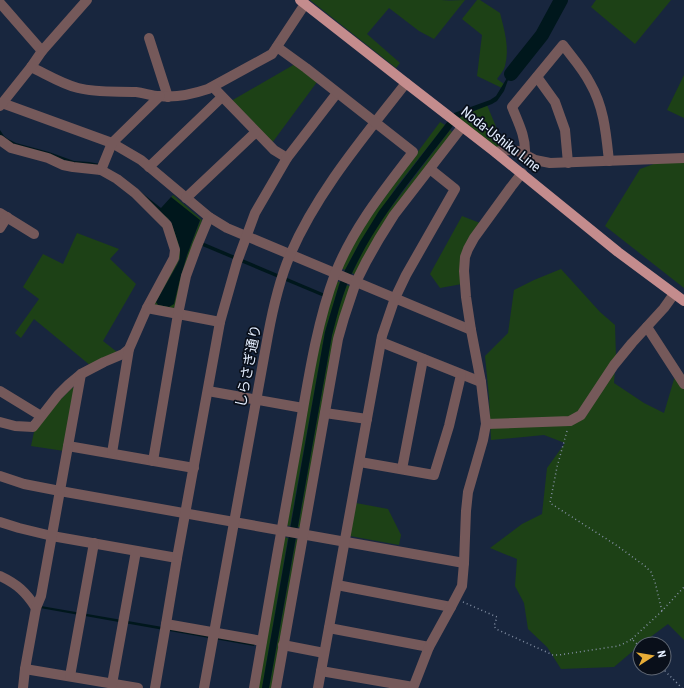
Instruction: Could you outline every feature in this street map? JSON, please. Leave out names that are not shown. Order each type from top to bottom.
[{"type":"main road","name":"Noda-Ushiku Line","points":[[302,2],[496,152],[618,252],[684,301]]},
{"type":"street","points":[[87,0],[42,51],[1,105],[112,143],[133,154],[209,217],[227,228],[471,330]]},
{"type":"street","points":[[31,67],[80,88],[111,92],[146,93],[164,97],[188,95],[208,90],[272,54],[302,2]]},
{"type":"street","points":[[0,3],[42,51]]},
{"type":"street","points":[[149,38],[164,97]]},
{"type":"street","points":[[524,154],[525,140],[512,108],[563,45],[590,82],[605,122],[609,161]]},
{"type":"street","points":[[254,688],[303,408],[323,312],[347,248],[362,221],[413,152],[277,47]]},
{"type":"street","points":[[537,77],[555,102],[565,130],[568,163]]},
{"type":"street","name":"しらさぎ通り","points":[[204,688],[272,313],[284,272],[290,255],[303,228],[331,182],[406,83]]},
{"type":"street","points":[[213,87],[274,150],[287,158]]},
{"type":"street","points":[[155,688],[220,322],[237,262],[255,213],[287,158],[337,93]]},
{"type":"street","points":[[101,170],[112,143],[164,97]]},
{"type":"street","points":[[149,167],[222,97]]},
{"type":"street","points":[[276,688],[338,339],[355,281],[394,215],[430,169],[456,122]]},
{"type":"street","points":[[186,198],[256,132]]},
{"type":"street","points":[[0,140],[11,148],[48,158],[73,167],[101,170],[117,178],[136,193],[167,225],[172,236],[175,250],[174,258],[147,308],[129,348],[112,453]]},
{"type":"street","points":[[496,152],[513,150],[518,151],[536,160],[550,163],[684,158]]},
{"type":"street","points":[[318,688],[381,342],[395,298],[406,275],[455,189],[430,169]]},
{"type":"street","points":[[321,672],[360,683],[413,687],[429,647],[462,586],[468,492],[486,424],[481,382],[464,282],[465,257],[474,238],[522,173]]},
{"type":"street","points":[[0,228],[3,215],[34,234]]},
{"type":"street","points":[[153,461],[178,314],[186,276],[209,217]]},
{"type":"street","points":[[486,424],[570,421],[580,415],[614,365],[664,308],[674,294]]},
{"type":"street","points":[[147,308],[220,322]]},
{"type":"street","points":[[647,327],[684,384]]},
{"type":"street","points":[[381,342],[481,382]]},
{"type":"street","points":[[0,422],[15,426],[33,427],[58,395],[81,374],[123,354],[129,348]]},
{"type":"street","points":[[402,469],[423,359]]},
{"type":"street","points":[[24,688],[25,669],[36,608],[41,596],[81,374]]},
{"type":"street","points":[[360,462],[434,474],[449,426],[461,375]]},
{"type":"street","points":[[0,391],[41,416]]},
{"type":"street","points":[[208,392],[303,408]]},
{"type":"street","points":[[325,413],[367,420]]},
{"type":"street","points":[[68,446],[194,468]]},
{"type":"street","points":[[0,476],[24,484],[60,491],[464,563]]},
{"type":"street","points":[[0,522],[52,536],[177,558]]},
{"type":"street","points":[[70,676],[94,544]]},
{"type":"street","points":[[112,684],[136,551]]},
{"type":"street","points":[[0,576],[19,587],[30,598],[36,608]]},
{"type":"street","points":[[337,585],[453,603]]},
{"type":"street","points":[[166,624],[262,641]]},
{"type":"street","points":[[329,628],[429,647]]},
{"type":"street","points":[[283,645],[324,653]]},
{"type":"street","points":[[25,669],[138,688]]},
{"type":"path","points":[[570,421],[557,467],[550,503],[616,545],[645,566],[651,572],[655,582],[662,611]]},
{"type":"path","points":[[635,636],[684,588]]},
{"type":"path","points":[[453,603],[497,616],[494,626],[496,629],[553,655],[618,646],[632,639]]},
{"type":"path","points":[[670,676],[682,688]]},
{"type":"green space","points":[[310,0],[465,0],[434,39],[419,31],[389,8],[367,34],[400,63],[396,68]]},
{"type":"green space","points":[[477,0],[480,0],[500,13],[506,39],[507,52],[504,68],[497,79],[504,84],[502,88],[477,76],[482,35],[462,19]]},
{"type":"green space","points":[[596,0],[671,0],[635,44],[591,7]]},
{"type":"green space","points":[[295,64],[317,82],[272,143],[231,101]]},
{"type":"green space","points":[[684,75],[684,118],[667,110]]},
{"type":"green space","points":[[487,105],[504,146],[496,147],[459,118]]},
{"type":"green space","points":[[440,122],[445,125],[397,186],[360,242],[345,270],[341,268],[359,233]]},
{"type":"green space","points":[[450,130],[453,133],[356,275],[352,273],[370,237]]},
{"type":"green space","points":[[684,153],[684,288],[605,226],[640,169]]},
{"type":"green space","points":[[173,195],[202,220],[175,307],[170,310],[156,307],[154,302],[178,254],[149,204],[165,215],[171,223],[180,248],[180,258],[177,265],[156,302],[180,279],[187,255],[200,221],[171,197]]},
{"type":"green space","points":[[462,216],[480,223],[462,284],[440,288],[430,274]]},
{"type":"green space","points":[[77,233],[119,249],[110,259],[136,284],[103,341],[117,352],[91,366],[34,319],[21,338],[15,333],[39,299],[23,287],[43,254],[63,264]]},
{"type":"green space","points":[[561,269],[600,312],[615,325],[616,357],[614,383],[644,403],[664,413],[675,376],[684,374],[684,640],[668,624],[652,636],[632,636],[632,652],[614,667],[561,669],[547,647],[528,629],[524,603],[515,586],[517,559],[490,548],[522,524],[542,514],[547,468],[565,443],[544,435],[491,440],[485,356],[508,333],[514,290]]},
{"type":"green space","points":[[335,281],[340,282],[325,332],[290,526],[285,525],[317,348]]},
{"type":"green space","points":[[347,285],[351,287],[302,528],[298,527],[332,335],[339,307]]},
{"type":"green space","points":[[73,387],[75,389],[64,451],[31,446],[34,432],[48,412]]},
{"type":"green space","points":[[356,503],[388,509],[401,535],[399,545],[350,536]]},
{"type":"green space","points":[[283,537],[288,538],[262,688],[256,688]]},
{"type":"green space","points":[[296,539],[300,540],[273,688],[269,688]]},
{"type":"water","points":[[522,59],[523,60],[508,80],[504,91],[497,101],[459,118],[416,173],[376,230],[346,286],[332,335],[269,688],[262,688],[325,332],[345,270],[379,211],[454,113],[490,100],[496,96],[507,78]]},
{"type":"water","points":[[0,130],[4,136],[16,143],[74,161],[100,164],[132,185],[161,208],[171,197],[200,220],[187,255],[174,304],[169,307],[158,305],[156,302],[180,259],[180,248],[171,222],[168,218],[149,204],[131,187],[77,164],[10,144],[0,136]]},
{"type":"water","points":[[202,242],[325,294],[324,297],[200,245]]},
{"type":"water","points":[[41,606],[255,643],[254,646],[40,608]]},
{"type":"waterway","points":[[511,74],[542,35],[561,0]]}]
